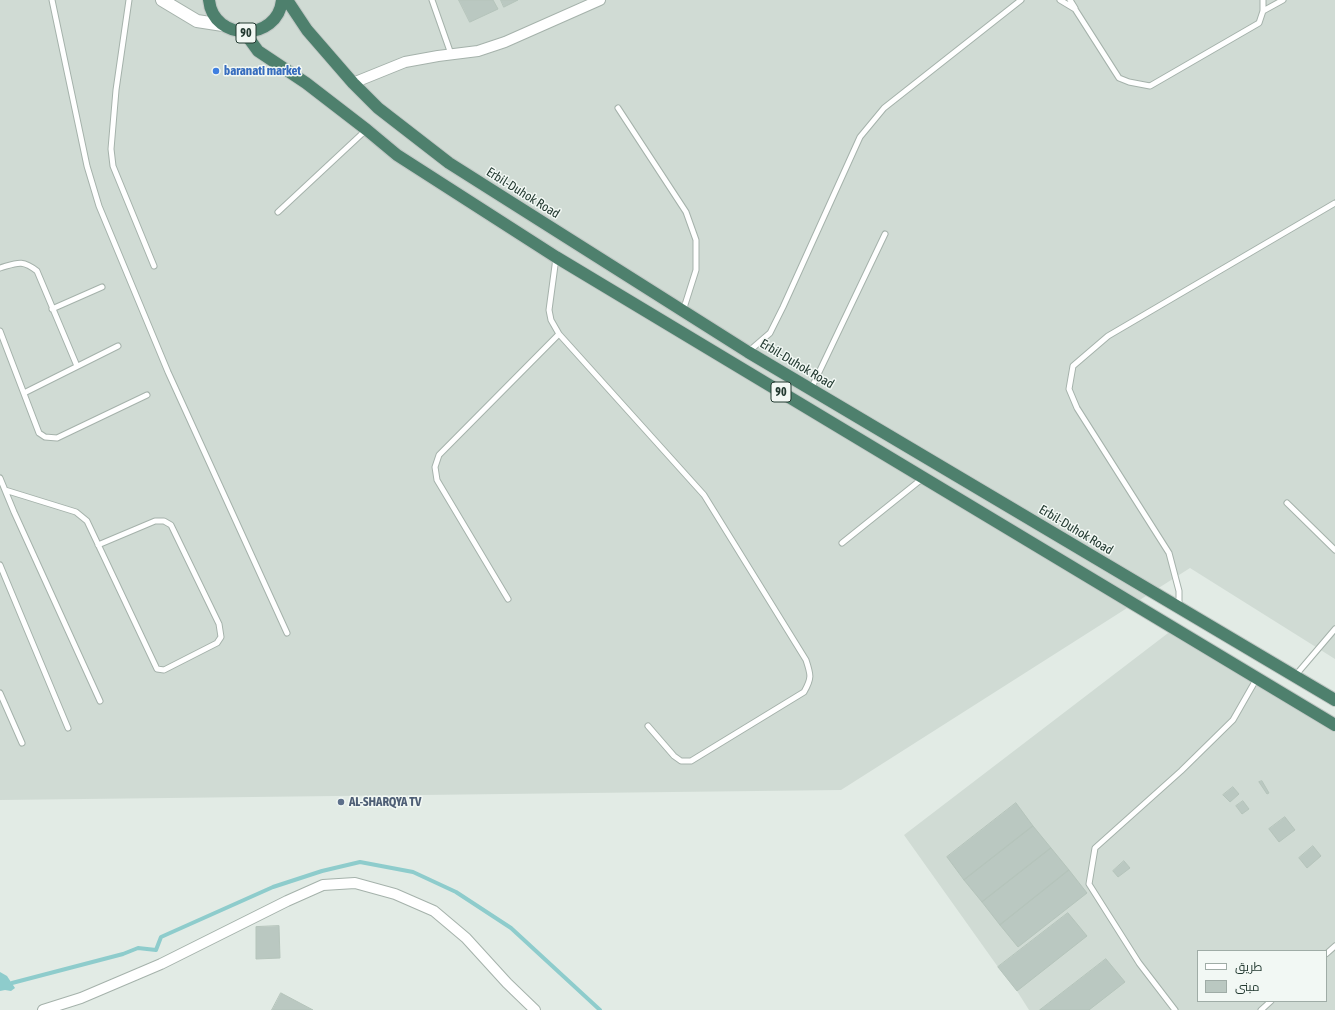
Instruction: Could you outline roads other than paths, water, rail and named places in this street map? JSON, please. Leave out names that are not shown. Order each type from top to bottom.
[{"type":"highway","name":"90","points":[[209,0],[214,16],[223,25],[234,30],[246,32],[257,31],[268,25],[277,16],[282,5],[282,0]]},
{"type":"highway","name":"Erbil-Duhok Road","points":[[288,0],[307,30],[353,83],[378,108],[449,163],[748,352],[1335,700]]},
{"type":"highway","name":"90","points":[[246,32],[258,51],[306,83],[397,155],[556,257],[1335,725]]},
{"type":"street","points":[[162,0],[197,21],[223,25]]},
{"type":"street","points":[[353,83],[405,62],[478,51],[505,42],[600,0]]},
{"type":"street","points":[[43,1010],[81,998],[161,964],[287,901],[324,885],[355,883],[395,894],[434,912],[466,938],[507,983],[535,1010]]},
{"type":"lane","points":[[52,0],[87,166],[99,206],[168,372],[287,633]]},
{"type":"lane","points":[[129,0],[116,90],[111,149],[113,166],[154,266]]},
{"type":"lane","points":[[432,0],[451,54]]},
{"type":"lane","points":[[748,352],[770,333],[860,137],[884,108],[1021,0]]},
{"type":"lane","points":[[1060,0],[1075,9]]},
{"type":"lane","points":[[1070,0],[1119,78],[1150,86],[1259,23],[1263,11],[1263,0]]},
{"type":"lane","points":[[1263,11],[1283,0]]},
{"type":"lane","points":[[618,108],[686,212],[696,240],[696,270],[683,312]]},
{"type":"lane","points":[[278,212],[367,130]]},
{"type":"lane","points":[[1179,607],[1179,591],[1169,553],[1077,408],[1069,389],[1073,366],[1108,336],[1335,203]]},
{"type":"lane","points":[[811,389],[885,234]]},
{"type":"lane","points":[[556,257],[550,310],[551,320],[559,334],[704,495],[806,660],[811,672],[810,682],[804,692],[691,760],[681,761],[674,756],[648,726]]},
{"type":"lane","points":[[0,268],[18,263],[28,264],[37,272],[76,366]]},
{"type":"lane","points":[[52,309],[102,287]]},
{"type":"lane","points":[[0,331],[39,433],[45,437],[57,438],[147,395]]},
{"type":"lane","points":[[508,599],[437,480],[434,468],[439,455],[559,334]]},
{"type":"lane","points":[[24,393],[118,346]]},
{"type":"lane","points":[[0,478],[100,700]]},
{"type":"lane","points":[[842,543],[924,478]]},
{"type":"lane","points":[[5,490],[76,512],[87,521],[98,545],[157,670],[164,670],[217,644],[221,637],[219,624],[172,525],[164,521],[155,521],[98,545]]},
{"type":"lane","points":[[1287,503],[1335,550]]},
{"type":"lane","points":[[0,565],[68,728]]},
{"type":"lane","points":[[1295,676],[1335,629]]},
{"type":"lane","points":[[1174,1010],[1139,963],[1089,884],[1095,848],[1181,771],[1233,720],[1257,678]]},
{"type":"lane","points":[[0,693],[22,743]]},
{"type":"lane","points":[[1327,953],[1335,946]]},
{"type":"lane","points":[[1261,1010],[1270,1002]]},
{"type":"water","points":[[0,972],[7,976],[15,988],[11,991],[0,991]]},
{"type":"waterway","points":[[12,983],[123,954],[138,948],[156,950],[161,937],[273,887],[322,871],[360,862],[413,872],[456,892],[511,928],[600,1010]]},
{"type":"place","name":"baranati market","points":[[216,71]]},
{"type":"place","name":"AL-SHARQYA TV","points":[[341,802]]}]
